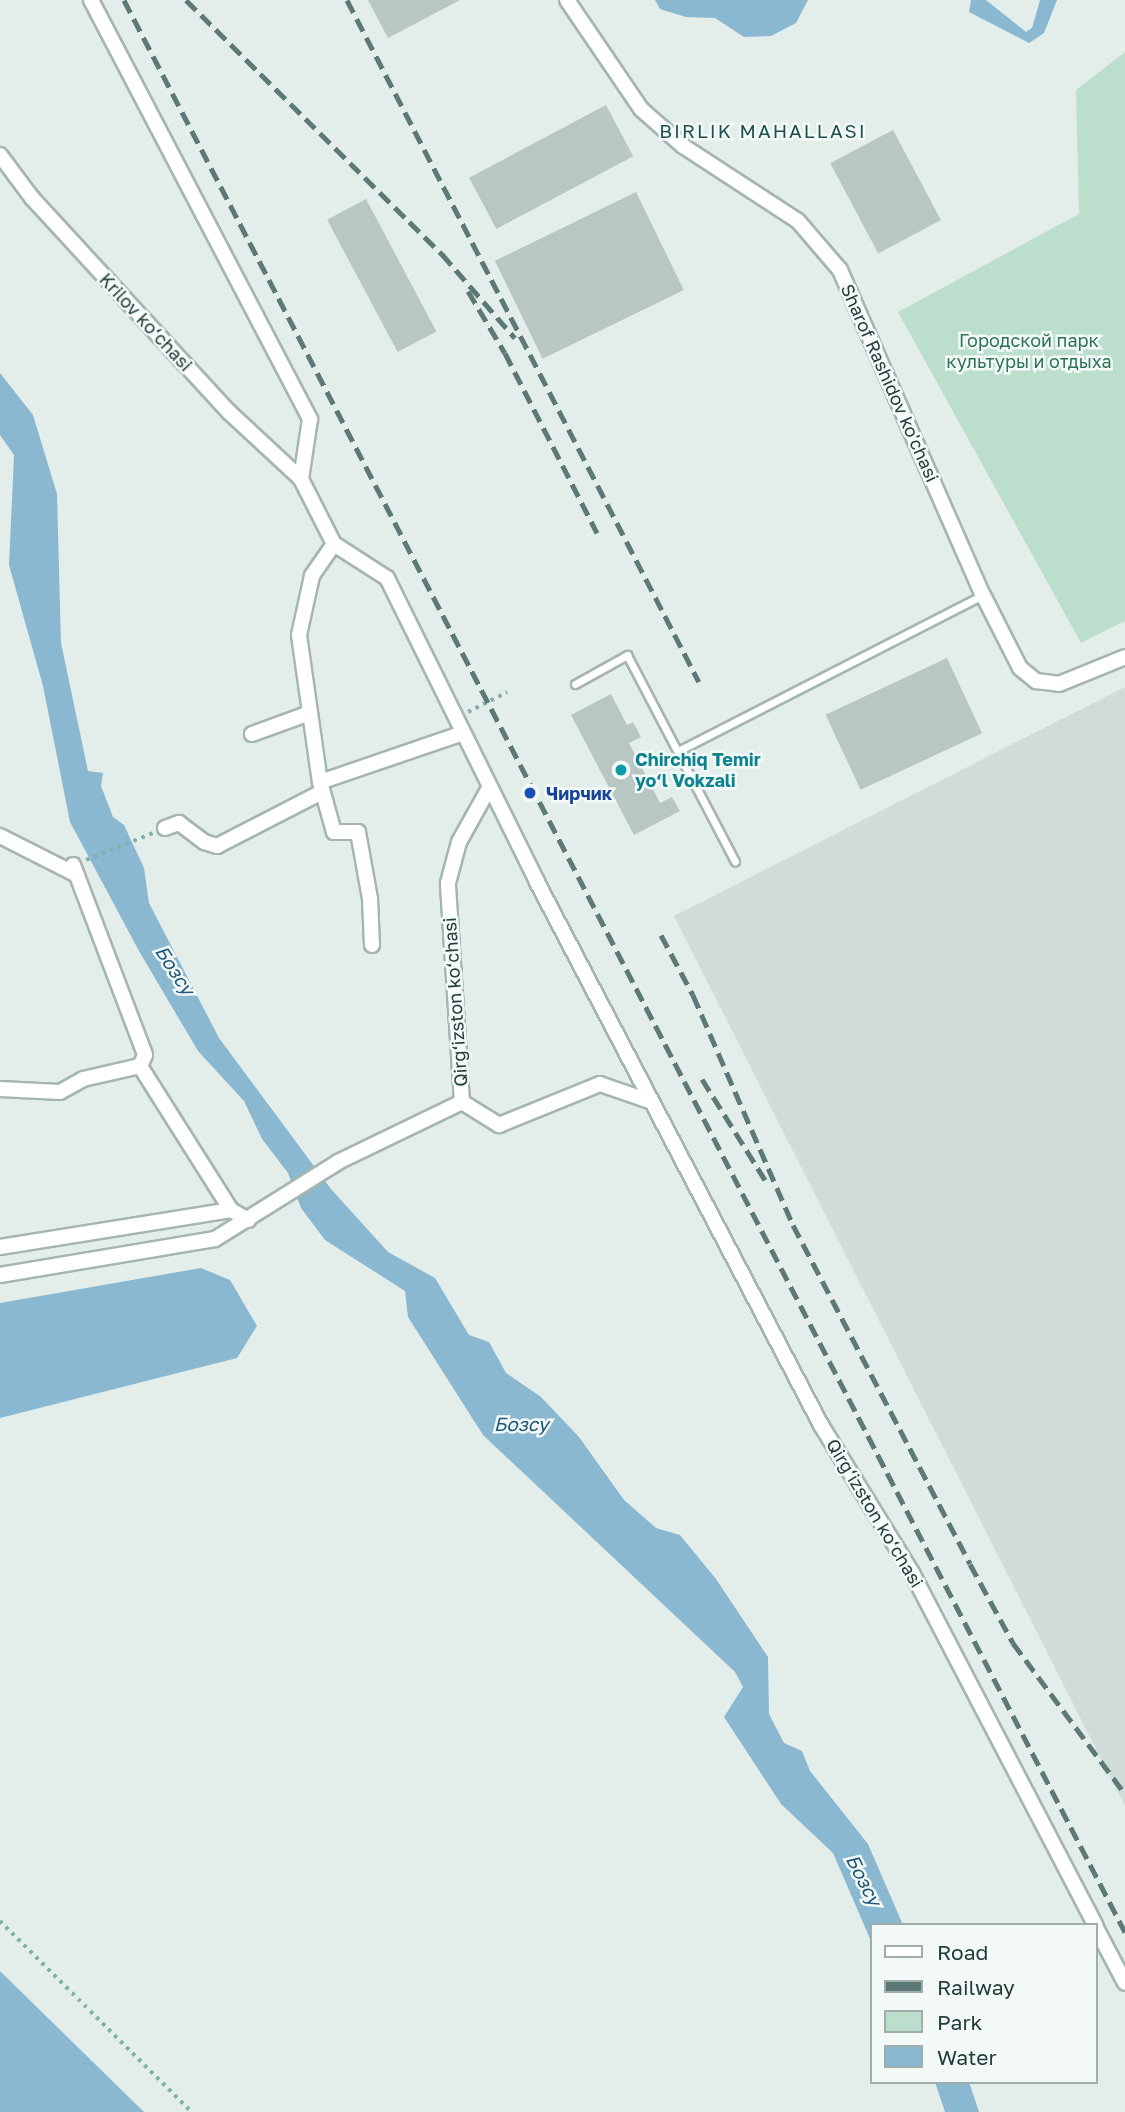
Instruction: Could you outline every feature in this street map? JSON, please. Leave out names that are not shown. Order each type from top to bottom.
[{"type":"street","points":[[91,0],[310,419],[302,479],[334,544],[312,576],[299,635],[307,714],[321,787],[334,832],[358,832],[370,899],[372,945]]},
{"type":"street","name":"Sharof Rashidov ko'chasi","points":[[568,0],[606,64],[641,109],[683,146],[798,220],[840,270],[1014,660],[1028,676],[1047,684],[1072,681],[1125,657]]},
{"type":"street","name":"Krilov ko‘chasi","points":[[0,155],[32,198],[219,402],[302,479]]},
{"type":"street","name":"Qirg‘izston ko‘chasi","points":[[334,544],[387,578],[489,788],[821,1425],[912,1573],[1094,1923]]},
{"type":"street","points":[[251,734],[307,714]]},
{"type":"street","points":[[165,828],[178,823],[204,842],[217,846],[321,787],[463,733]]},
{"type":"street","name":"Qirg‘izston ko‘chasi","points":[[489,788],[459,842],[448,883],[462,1102],[499,1125],[600,1084],[652,1102]]},
{"type":"street","points":[[0,836],[75,870],[145,1055],[140,1066]]},
{"type":"street","points":[[140,1066],[231,1210],[248,1220]]},
{"type":"street","points":[[0,1089],[60,1092],[83,1079],[140,1066]]},
{"type":"street","points":[[0,1275],[215,1239],[338,1163],[462,1102]]},
{"type":"street","points":[[0,1247],[231,1210]]},
{"type":"street","name":"Qirg‘izston ko‘chasi","points":[[1097,1929],[1125,1983]]},
{"type":"lane","points":[[678,751],[983,595]]},
{"type":"lane","points":[[575,684],[627,655],[735,862]]},
{"type":"path","points":[[455,719],[507,692]]},
{"type":"path","points":[[75,870],[165,828]]},
{"type":"path","points":[[0,1921],[192,2112]]},
{"type":"shaded area","points":[[1125,687],[1125,1806],[674,916]]},
{"type":"green space","name":"Городской парк культуры и отдыха","points":[[1125,52],[1125,621],[1081,643],[898,312],[1079,214],[1076,90]]},
{"type":"water","points":[[655,0],[808,0],[796,23],[771,36],[744,37],[715,18],[686,17],[660,9]]},
{"type":"water","points":[[971,0],[986,0],[1026,32],[1032,28],[1040,0],[1057,0],[1044,33],[1029,43],[969,12]]},
{"type":"water","name":"Бозсу","points":[[0,373],[33,415],[57,494],[61,643],[88,771],[103,773],[101,786],[113,817],[124,825],[144,868],[149,903],[219,1038],[331,1189],[388,1252],[435,1278],[469,1335],[489,1342],[506,1373],[541,1397],[579,1437],[624,1500],[656,1528],[680,1535],[716,1579],[768,1657],[769,1714],[784,1743],[802,1751],[810,1771],[868,1844],[902,1923],[870,1923],[870,1939],[833,1853],[781,1804],[724,1717],[743,1687],[735,1672],[483,1435],[408,1317],[405,1291],[325,1240],[301,1208],[288,1173],[262,1139],[244,1101],[198,1051],[139,951],[70,822],[43,686],[9,565],[14,455],[0,435]]},
{"type":"water","points":[[201,1268],[230,1280],[257,1326],[237,1358],[0,1418],[0,1303]]},
{"type":"water","points":[[0,1971],[144,2112],[0,2112]]},
{"type":"water","points":[[936,2084],[970,2084],[979,2112],[945,2112]]},
{"type":"building","points":[[368,0],[460,0],[388,38]]},
{"type":"building","points":[[606,105],[633,156],[496,229],[469,178]]},
{"type":"building","points":[[893,130],[941,220],[878,253],[830,163]]},
{"type":"building","points":[[636,192],[684,290],[543,359],[495,261]]},
{"type":"building","points":[[366,199],[436,331],[398,352],[327,220]]},
{"type":"building","points":[[947,658],[982,733],[861,790],[826,715]]},
{"type":"building","name":"Chirchiq Temir yo‘l Vokzali","points":[[611,694],[627,725],[633,722],[641,737],[629,743],[660,803],[672,797],[680,811],[634,835],[571,715]]},
{"type":"railway","points":[[124,0],[1125,1932]]},
{"type":"railway","points":[[186,0],[442,254],[515,338]]},
{"type":"railway","points":[[347,0],[699,682]]},
{"type":"railway","points":[[468,291],[505,353],[597,533]]},
{"type":"railway","points":[[661,935],[693,995],[793,1225],[970,1564],[1013,1643],[1125,1794]]},
{"type":"railway","points":[[702,1079],[765,1180]]},
{"type":"place","name":"Chirchiq Temir yo‘l Vokzali","points":[[621,770]]},
{"type":"place","name":"Чирчик","points":[[530,793]]},
{"type":"district","name":"BIRLIK MAHALLASI","points":[[763,131]]}]
